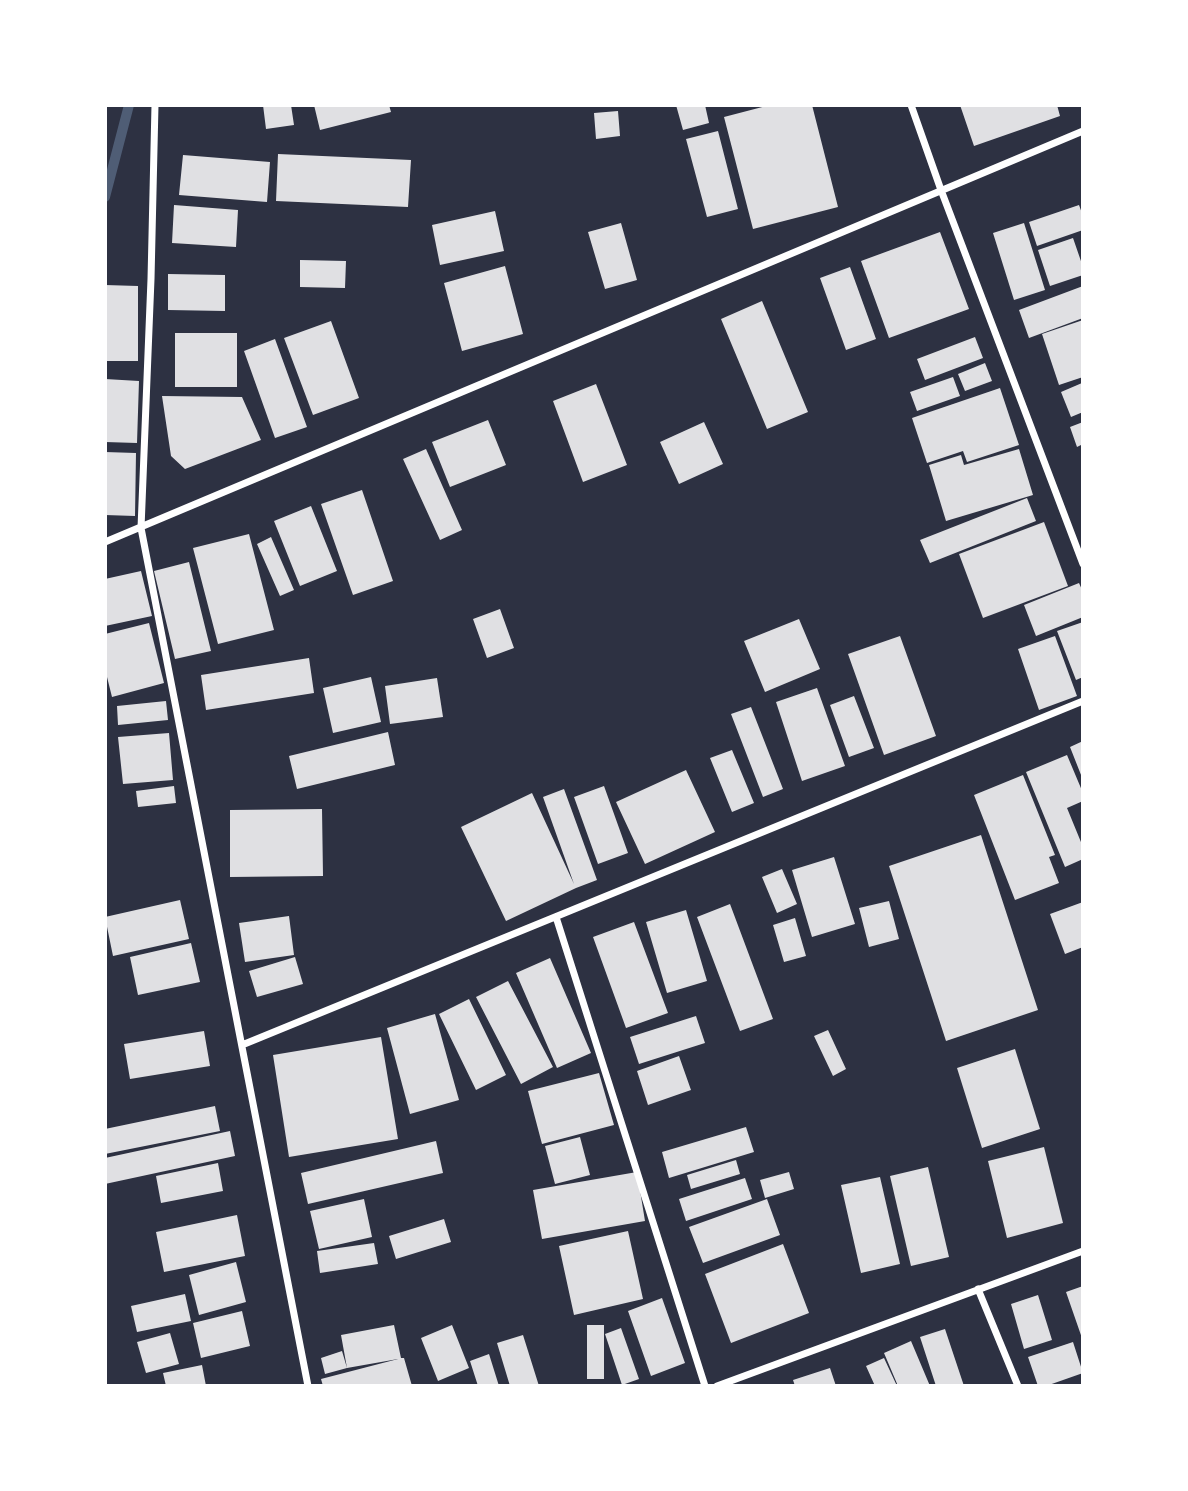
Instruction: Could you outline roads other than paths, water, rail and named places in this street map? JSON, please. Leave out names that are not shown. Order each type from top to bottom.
[{"type":"street","points":[[155,105],[141,528],[308,1386]]},
{"type":"street","points":[[911,105],[1083,564]]},
{"type":"street","points":[[105,542],[1083,131]]},
{"type":"street","points":[[242,1045],[1083,701]]},
{"type":"street","points":[[556,917],[705,1386]]},
{"type":"street","points":[[717,1386],[1083,1251]]},
{"type":"street","points":[[978,1289],[1018,1386]]},
{"type":"waterway","points":[[105,197],[129,105]]}]
